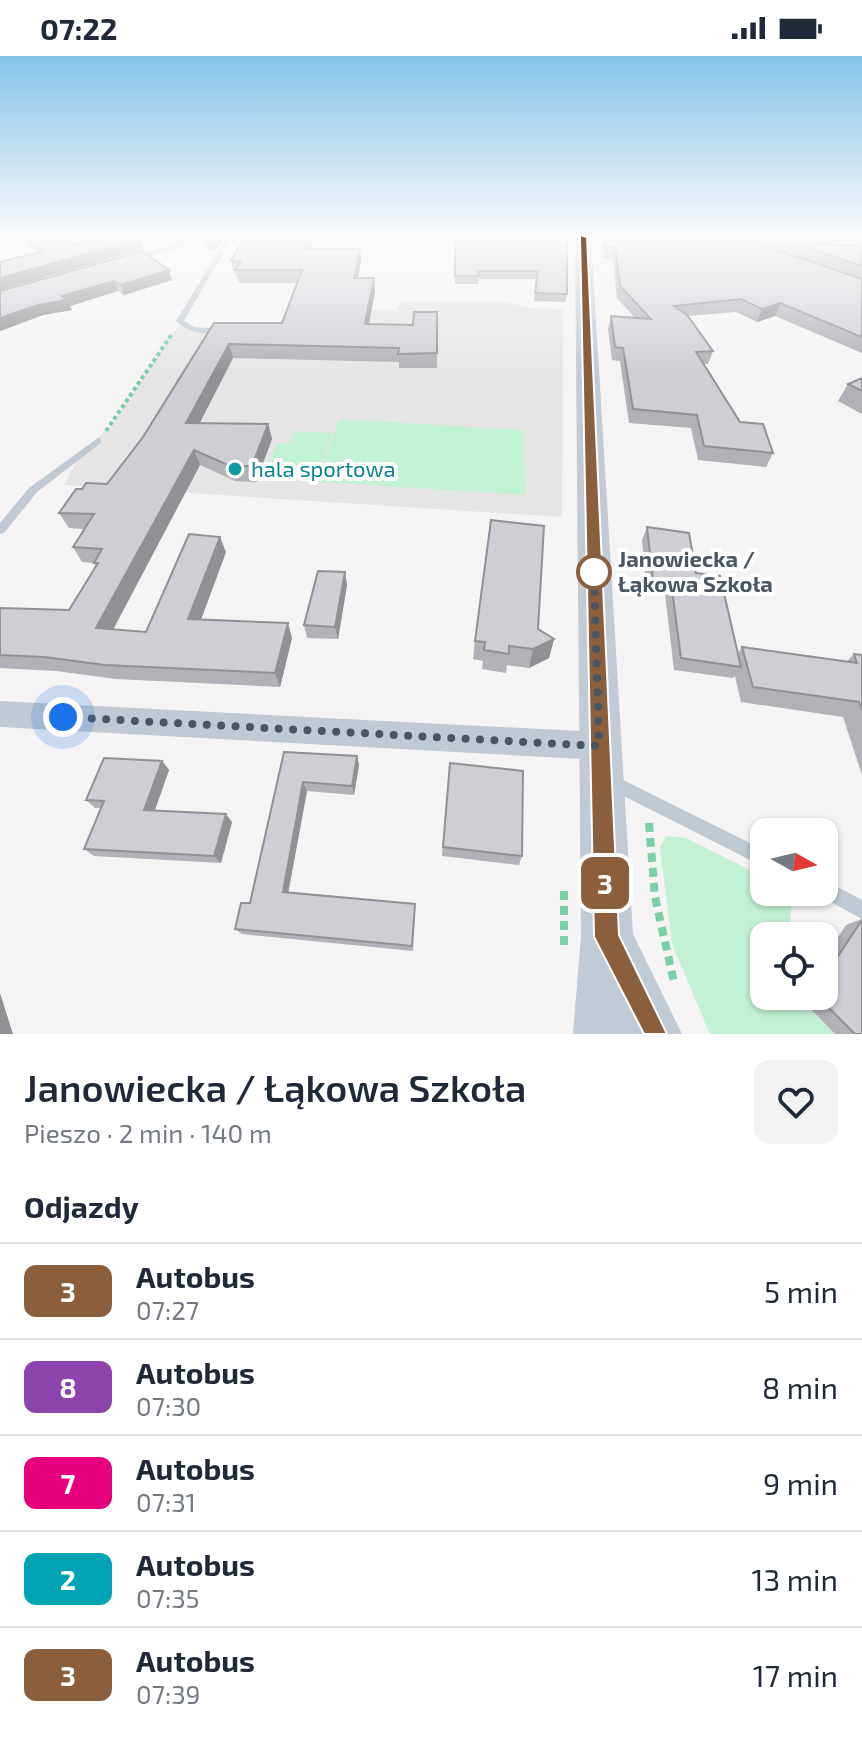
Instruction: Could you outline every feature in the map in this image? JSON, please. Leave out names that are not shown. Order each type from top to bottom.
[{"type":"street","points":[[584,283],[600,762],[585,948],[601,1034]]},
{"type":"street","points":[[0,714],[600,762]]},
{"type":"street","points":[[585,948],[665,1012]]},
{"type":"lane","points":[[201,283],[182,312],[182,324],[196,330],[234,331]]},
{"type":"lane","points":[[0,530],[33,490],[98,441]]},
{"type":"lane","points":[[600,762],[647,799],[750,852]]},
{"type":"lane","points":[[838,897],[862,910]]},
{"type":"path","points":[[98,441],[182,324]]},
{"type":"path","points":[[647,799],[665,1012]]},
{"type":"path","points":[[564,883],[585,948]]},
{"type":"shaded area","points":[[400,301],[502,301],[531,308],[563,309],[562,517],[64,485],[79,457],[114,422],[172,334],[182,324],[196,330],[279,325],[295,310],[396,310]]},
{"type":"green space","points":[[339,419],[524,430],[525,495],[316,482]]},
{"type":"green space","points":[[296,431],[332,433],[315,480],[272,477],[275,470],[266,469],[278,443],[290,443]]},
{"type":"green space","points":[[666,836],[686,838],[750,870],[750,906],[792,906],[790,922],[750,922],[750,1010],[812,1010],[835,1034],[710,1034],[672,944],[660,848]]},
{"type":"building","points":[[30,283],[108,283],[62,296],[67,300],[38,305],[0,318],[0,291]]},
{"type":"building","points":[[297,283],[373,283],[365,324],[413,325],[414,312],[437,312],[437,353],[398,354],[399,348],[229,344],[186,423],[268,424],[252,466],[230,466],[194,450],[96,628],[146,632],[189,534],[220,537],[188,619],[288,623],[275,673],[105,665],[0,655],[0,608],[69,610],[98,563],[94,563],[102,549],[73,547],[94,514],[59,513],[76,489],[82,489],[86,483],[107,484],[143,437],[214,323],[282,323]]},
{"type":"building","points":[[536,283],[567,283],[567,294],[535,293]]},
{"type":"building","points":[[620,283],[862,283],[862,337],[780,303],[762,309],[741,299],[674,306],[687,315],[713,351],[696,352],[740,422],[763,424],[773,453],[704,446],[697,415],[633,409],[623,348],[615,347],[611,316],[651,319]]},
{"type":"building","points":[[862,378],[862,391],[848,384]]},
{"type":"building","points":[[491,520],[544,526],[538,629],[554,639],[533,649],[509,646],[509,654],[484,650],[485,642],[475,641]]},
{"type":"building","points":[[647,527],[689,533],[696,573],[720,576],[741,667],[681,658],[671,582],[653,579]]},
{"type":"building","points":[[318,571],[345,572],[335,627],[304,625]]},
{"type":"building","points":[[742,647],[857,663],[854,654],[862,655],[862,710],[859,702],[753,687]]},
{"type":"building","points":[[284,752],[357,756],[352,786],[303,782],[283,892],[415,904],[412,946],[235,929],[241,903],[250,903]]},
{"type":"building","points":[[104,758],[162,761],[144,810],[226,814],[214,856],[84,849],[104,801],[86,800]]},
{"type":"building","points":[[450,763],[523,771],[522,856],[443,847]]},
{"type":"building","points":[[862,920],[862,1034],[855,1034],[831,1010],[838,1010],[838,956]]},
{"type":"bus line","name":"3","points":[[585,283],[607,937],[654,1034]]},
{"type":"place","name":"hala sportowa","points":[[235,469]]},
{"type":"place","name":"Janowiecka / Łąkowa Szkoła","points":[[594,572]]},
{"type":"route","points":[[63,717],[599,746],[594,572]]}]
